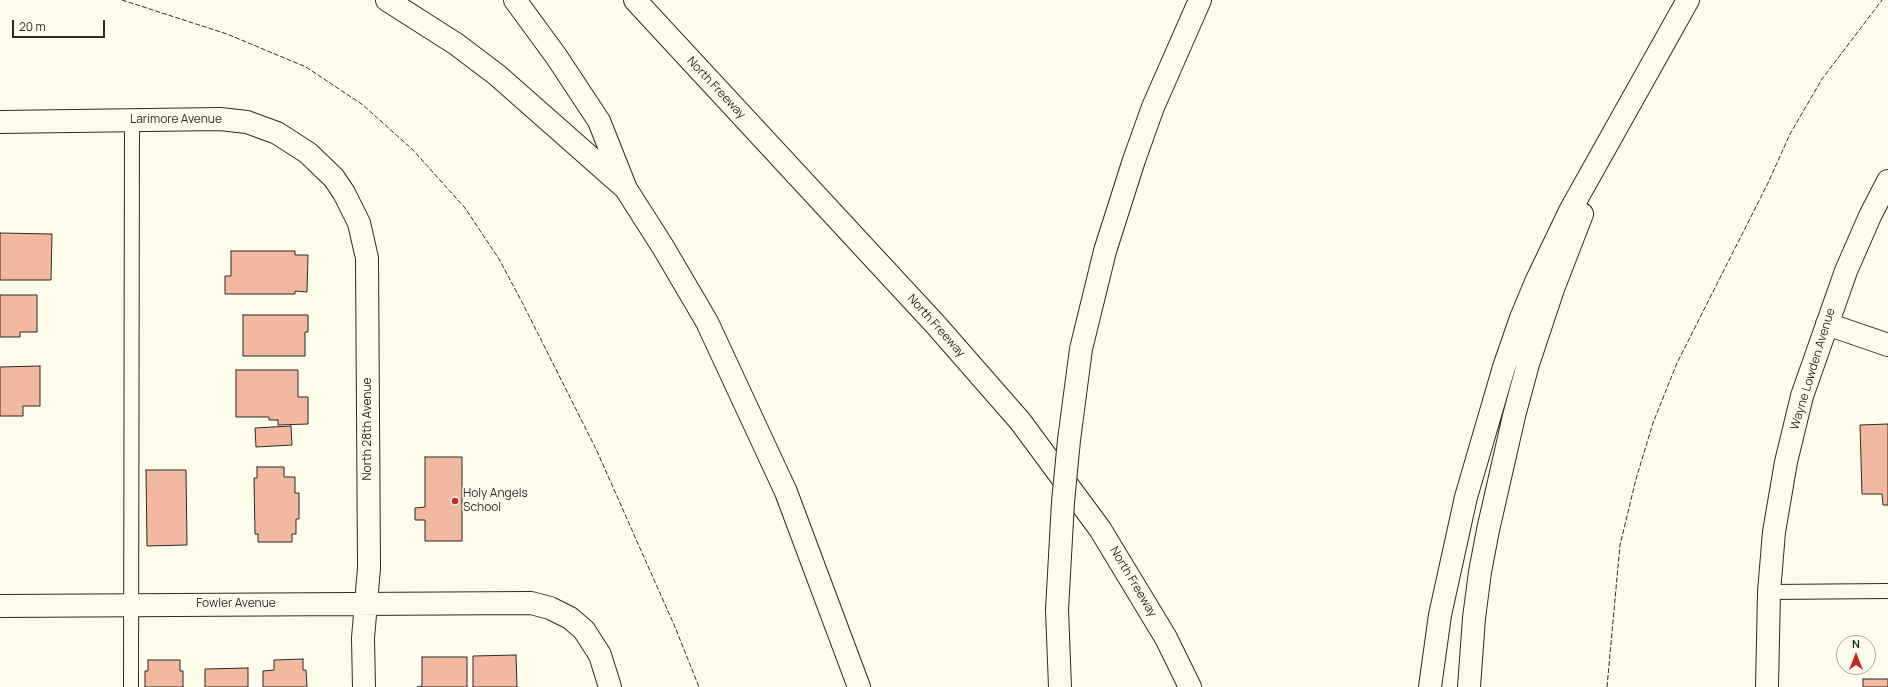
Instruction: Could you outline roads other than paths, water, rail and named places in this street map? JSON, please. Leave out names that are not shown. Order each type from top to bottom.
[{"type":"main road","points":[[387,0],[456,44],[497,75],[626,189]]},
{"type":"main road","points":[[515,0],[556,56],[599,121],[626,189],[664,247],[706,322],[786,492],[859,687]]},
{"type":"main road","name":"North Freeway","points":[[635,0],[936,325],[1020,421],[1100,530],[1166,638],[1190,687]]},
{"type":"main road","points":[[1060,687],[1057,610],[1064,487],[1074,393],[1081,349],[1106,251],[1134,160],[1153,107],[1200,0]]},
{"type":"main road","points":[[1430,687],[1440,615],[1466,497],[1504,367],[1524,311],[1555,240],[1587,179],[1609,143],[1647,70],[1688,0]]},
{"type":"main road","name":"Larimore Avenue","points":[[0,122],[220,119],[247,122],[277,133],[308,153],[334,178]]},
{"type":"main road","points":[[1469,687],[1474,618],[1480,572],[1491,514],[1514,416],[1528,364],[1553,289],[1609,143]]},
{"type":"main road","name":"North 28th Avenue","points":[[334,178],[344,193],[359,223],[367,258],[368,568],[364,638],[364,687]]},
{"type":"main road","name":"Wayne Lowden Avenue","points":[[1767,687],[1769,592],[1774,532],[1786,462],[1802,396],[1846,271],[1870,216],[1888,181]]},
{"type":"main road","points":[[1827,324],[1888,345]]},
{"type":"main road","name":"Fowler Avenue","points":[[0,606],[531,603],[550,608],[570,618],[584,630],[600,655],[610,687]]},
{"type":"lane","points":[[131,687],[132,120]]},
{"type":"lane","points":[[1769,592],[1888,591]]},
{"type":"place","name":"Holy Angels School","points":[[455,501]]}]
